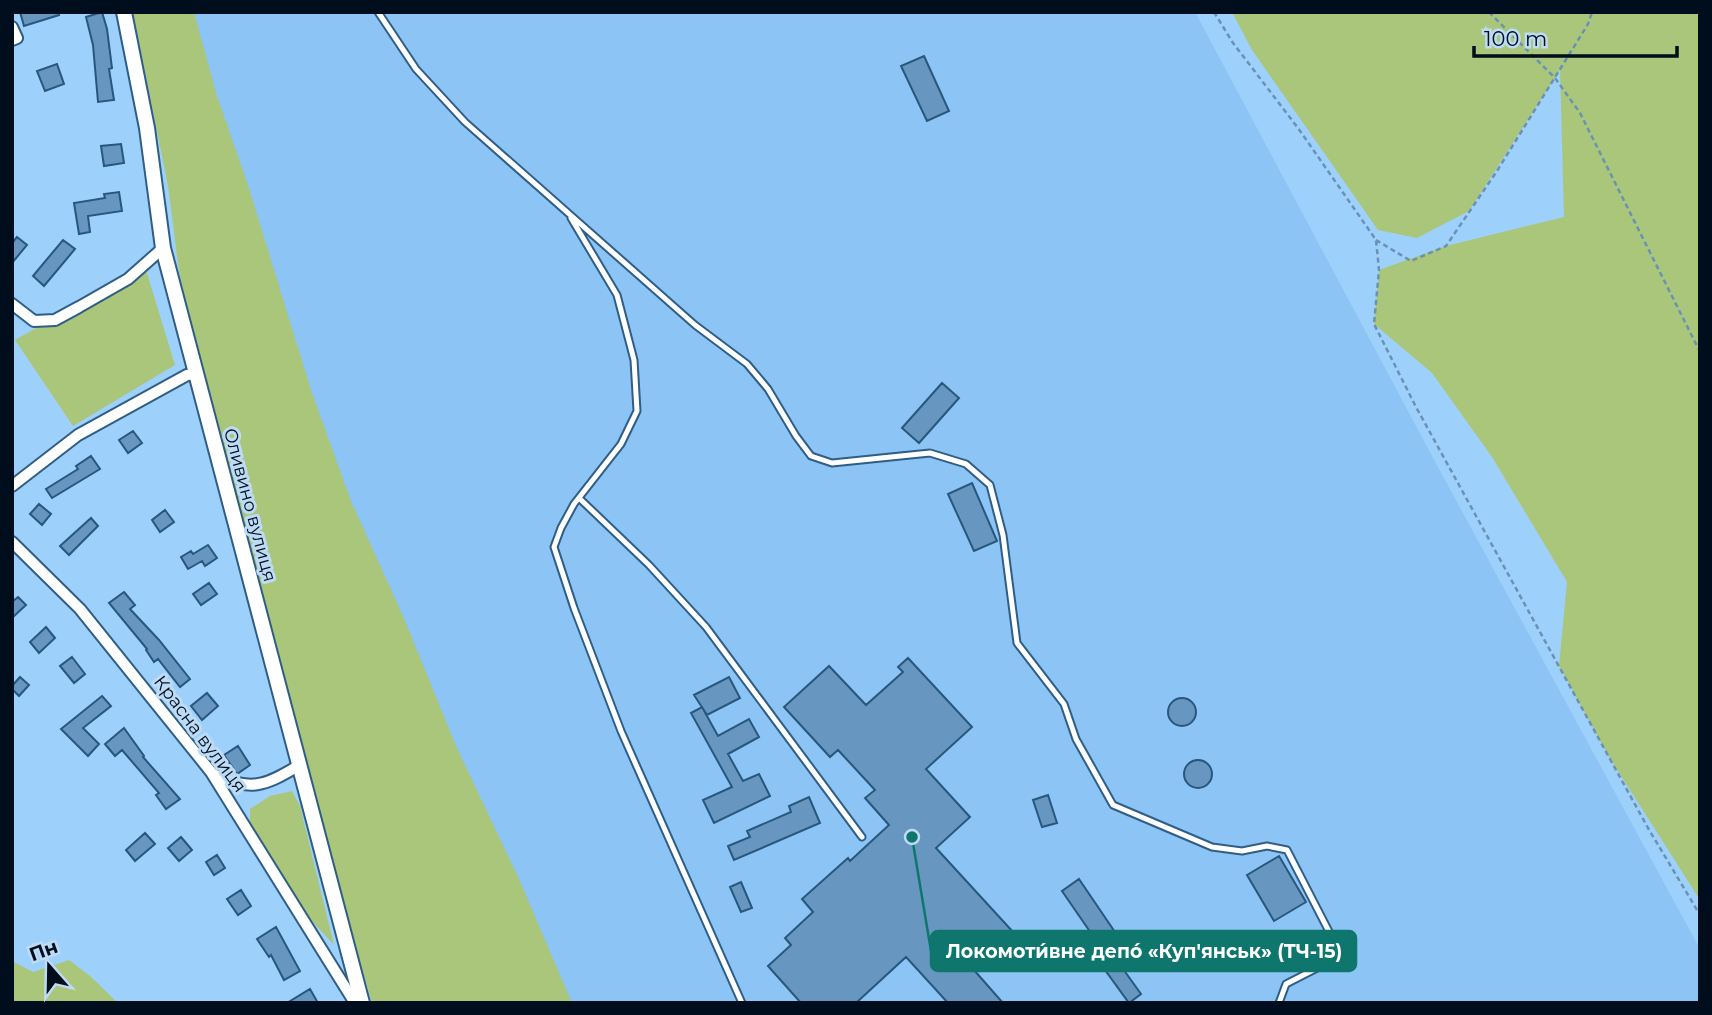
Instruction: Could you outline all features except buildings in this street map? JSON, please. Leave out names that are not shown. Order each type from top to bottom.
[{"type":"street","name":"Оливино вулиця","points":[[124,12],[147,128],[163,248],[362,1003]]},
{"type":"street","points":[[12,304],[34,321],[55,320],[128,279],[163,248]]},
{"type":"street","points":[[12,486],[78,435],[187,375],[195,374]]},
{"type":"street","name":"Красна вулиця","points":[[12,542],[80,609],[211,772],[355,1003]]},
{"type":"street","points":[[211,772],[234,784],[250,785],[275,780],[298,766]]},
{"type":"lane","points":[[379,12],[415,69],[465,122],[695,325],[747,364],[768,389],[811,456],[832,463],[930,453],[966,464],[990,485],[1003,535],[1017,643],[1064,704],[1076,739],[1113,804],[1212,847],[1242,851],[1267,846],[1287,850],[1339,951],[1326,963],[1286,984],[1279,1003]]},
{"type":"lane","points":[[568,213],[617,295],[634,360],[637,411],[621,444],[579,498],[561,528],[554,547],[621,731],[742,1003]]},
{"type":"lane","points":[[579,498],[649,565],[706,627],[862,836]]},
{"type":"path","points":[[1214,12],[1233,43],[1298,128],[1376,240],[1411,261],[1446,246],[1497,171],[1588,24],[1592,12]]},
{"type":"path","points":[[1489,12],[1555,78],[1580,113],[1700,352]]},
{"type":"path","points":[[1376,240],[1379,270],[1374,324],[1435,442],[1648,828],[1700,915]]},
{"type":"shaded area","points":[[185,12],[1195,12],[1700,949],[1700,1003],[562,1003],[350,515]]},
{"type":"green space","points":[[133,12],[194,12],[217,96],[248,185],[311,390],[351,501],[403,616],[456,746],[519,879],[572,1003],[372,1003],[332,864],[189,323],[168,186]]},
{"type":"green space","points":[[1232,12],[1700,12],[1700,900],[1609,757],[1559,666],[1567,582],[1492,457],[1432,373],[1374,324],[1379,270],[1446,246],[1564,217],[1560,70],[1469,211],[1417,238],[1378,230],[1252,50]]},
{"type":"green space","points":[[146,270],[175,365],[73,426],[15,340],[134,272]]},
{"type":"green space","points":[[292,791],[300,806],[334,945],[300,908],[250,823],[250,809],[270,796]]},
{"type":"green space","points":[[69,960],[118,1003],[12,1003],[12,961],[33,972]]},
{"type":"place","name":"Локомоти́вне депо́ «Куп'янськ» (ТЧ-15)","points":[[912,837]]}]
